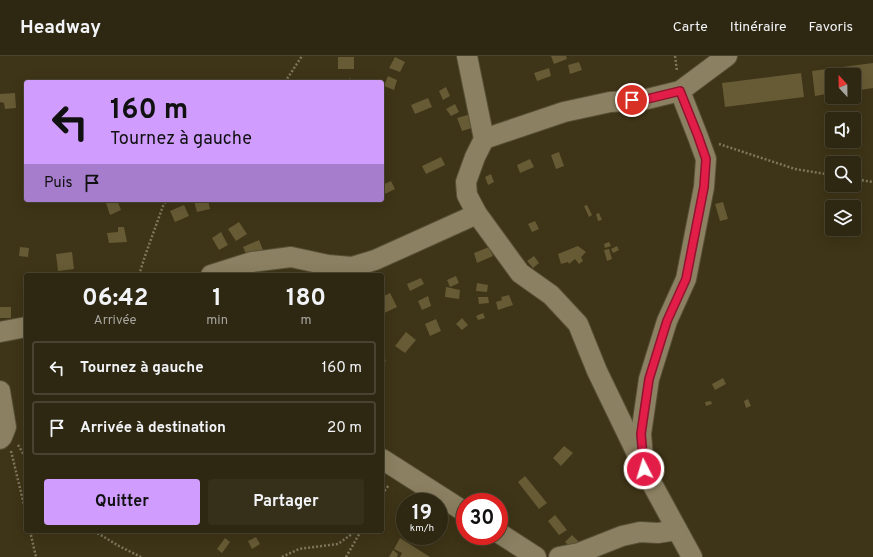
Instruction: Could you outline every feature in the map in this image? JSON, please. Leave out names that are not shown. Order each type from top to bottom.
[{"type":"street","points":[[467,56],[467,62],[484,139],[474,157],[466,182],[467,195],[476,214],[520,273],[551,295],[578,324],[597,371],[644,469],[692,557]]},
{"type":"street","points":[[484,139],[564,112],[610,102],[643,100],[680,91],[727,56]]},
{"type":"street","points":[[644,469],[641,434],[649,379],[667,321],[686,279],[704,187],[706,159],[680,91]]},
{"type":"street","points":[[217,273],[252,262],[291,257],[328,265],[352,267],[375,260],[476,214]]},
{"type":"street","points":[[0,332],[24,327]]},
{"type":"street","points":[[0,391],[3,433]]},
{"type":"street","points":[[384,460],[456,506]]},
{"type":"street","points":[[559,557],[579,553],[622,536],[634,533],[677,530]]},
{"type":"street","points":[[508,539],[536,557]]},
{"type":"path","points":[[285,80],[302,56]]},
{"type":"path","points":[[698,136],[795,169],[825,174]]},
{"type":"path","points":[[861,180],[873,182]]},
{"type":"path","points":[[140,273],[165,202]]},
{"type":"path","points":[[3,433],[24,506]]},
{"type":"path","points":[[30,533],[36,557]]},
{"type":"path","points":[[97,533],[141,557]]},
{"type":"path","points":[[282,557],[299,549],[338,544],[353,533]]},
{"type":"path","points":[[346,557],[360,533]]},
{"type":"building","points":[[551,56],[566,56],[567,59],[554,64]]},
{"type":"building","points":[[338,57],[354,57],[354,69],[338,69]]},
{"type":"building","points":[[395,57],[405,62],[400,72],[389,68]]},
{"type":"building","points":[[579,62],[582,70],[570,74],[568,65]]},
{"type":"building","points":[[873,63],[873,88],[861,90],[861,68],[835,68]]},
{"type":"building","points":[[549,68],[551,76],[537,81],[534,73]]},
{"type":"building","points":[[825,69],[825,94],[815,96],[812,71]]},
{"type":"building","points":[[801,73],[804,97],[725,107],[722,83]]},
{"type":"building","points":[[388,76],[397,80],[394,90],[384,86]]},
{"type":"building","points":[[446,87],[450,96],[443,100],[439,91]]},
{"type":"building","points":[[15,93],[16,108],[5,109],[4,103],[0,102],[0,94]]},
{"type":"building","points":[[428,98],[432,107],[415,114],[411,105]]},
{"type":"building","points":[[455,104],[459,112],[451,116],[446,109]]},
{"type":"building","points":[[471,114],[475,127],[462,131],[457,118]]},
{"type":"building","points":[[559,152],[564,166],[556,169],[551,155]]},
{"type":"building","points":[[441,157],[445,165],[426,174],[422,166]]},
{"type":"building","points":[[530,159],[534,167],[520,173],[517,165]]},
{"type":"building","points":[[491,174],[494,182],[488,185],[485,177]]},
{"type":"building","points":[[391,181],[395,189],[384,194],[384,184]]},
{"type":"building","points":[[106,202],[118,202],[121,210],[110,215]]},
{"type":"building","points":[[194,202],[208,202],[210,209],[197,212]]},
{"type":"building","points":[[723,202],[728,219],[720,221],[715,204]]},
{"type":"building","points":[[184,205],[189,216],[175,222],[170,211]]},
{"type":"building","points":[[587,205],[592,215],[589,217],[584,206]]},
{"type":"building","points":[[599,213],[602,220],[598,221],[596,214]]},
{"type":"building","points":[[535,221],[539,229],[532,232],[528,224]]},
{"type":"building","points":[[239,222],[247,234],[236,241],[228,229]]},
{"type":"building","points":[[118,227],[124,227],[127,242],[109,243],[107,233],[118,232]]},
{"type":"building","points":[[221,232],[228,245],[219,250],[212,238]]},
{"type":"building","points":[[259,240],[263,250],[247,256],[243,247]]},
{"type":"building","points":[[609,242],[611,246],[605,248],[604,244]]},
{"type":"building","points":[[578,246],[586,252],[581,257],[583,261],[579,264],[575,259],[569,264],[568,262],[561,264],[558,254]]},
{"type":"building","points":[[617,246],[619,250],[613,253],[611,249]]},
{"type":"building","points":[[20,247],[29,248],[28,257],[19,256]]},
{"type":"building","points":[[489,247],[493,256],[477,263],[474,253]]},
{"type":"building","points":[[609,249],[612,259],[607,261],[604,250]]},
{"type":"building","points":[[72,252],[74,269],[58,271],[56,254]]},
{"type":"building","points":[[534,256],[539,263],[533,268],[527,261]]},
{"type":"building","points":[[456,276],[459,283],[450,287],[447,280]]},
{"type":"building","points":[[421,278],[424,284],[410,291],[407,284]]},
{"type":"building","points":[[477,283],[488,285],[487,292],[476,291]]},
{"type":"building","points":[[446,287],[460,290],[459,299],[445,297]]},
{"type":"building","points":[[390,293],[397,307],[384,313],[384,296]]},
{"type":"building","points":[[509,295],[513,305],[498,310],[496,302],[502,300],[501,297]]},
{"type":"building","points":[[428,296],[431,306],[422,310],[418,301]]},
{"type":"building","points":[[478,297],[488,297],[489,303],[479,304]]},
{"type":"building","points":[[0,307],[11,307],[11,318],[0,318]]},
{"type":"building","points":[[483,313],[485,318],[478,320],[476,316]]},
{"type":"building","points":[[462,318],[468,325],[462,330],[456,324]]},
{"type":"building","points":[[436,319],[441,331],[430,336],[425,324]]},
{"type":"building","points":[[406,332],[416,340],[405,353],[395,346]]},
{"type":"building","points":[[723,378],[726,384],[715,390],[712,384]]},
{"type":"building","points":[[748,399],[751,406],[746,408],[744,401]]},
{"type":"building","points":[[711,401],[712,404],[706,406],[705,402]]},
{"type":"building","points":[[564,446],[573,453],[561,466],[553,458]]},
{"type":"building","points":[[525,476],[547,503],[539,509],[518,482]]},
{"type":"building","points":[[555,515],[567,530],[559,535],[548,521]]},
{"type":"building","points":[[572,535],[580,543],[573,550],[565,542]]},
{"type":"building","points":[[256,537],[260,544],[252,549],[248,541]]},
{"type":"building","points":[[225,538],[230,542],[222,553],[217,549]]},
{"type":"building","points":[[396,545],[411,545],[430,557],[400,557],[402,553],[394,549]]},
{"type":"building","points":[[393,550],[398,554],[397,557],[389,557]]},
{"type":"route","points":[[632,100],[643,100],[680,91],[706,159],[704,187],[686,279],[667,321],[649,379],[641,434],[644,469]]}]
